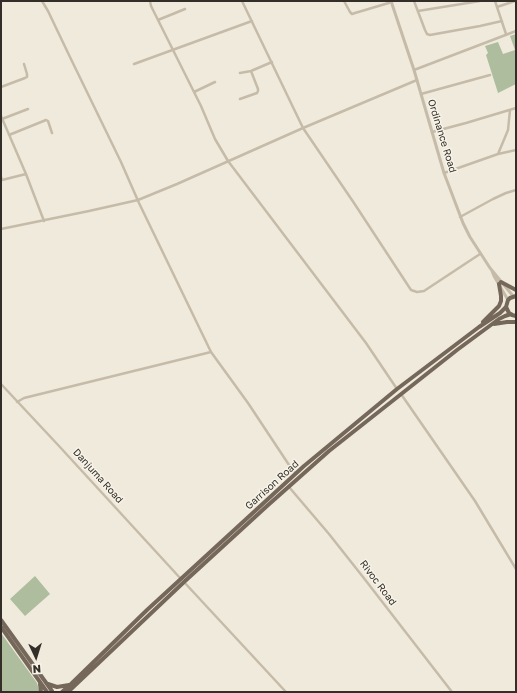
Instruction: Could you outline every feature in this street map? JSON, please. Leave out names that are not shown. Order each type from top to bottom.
[{"type":"main road","points":[[479,327],[499,306],[501,301],[500,283],[516,290]]},
{"type":"main road","points":[[514,296],[508,300],[506,307],[510,314],[516,316]]},
{"type":"main road","name":"Garrison Road","points":[[62,692],[73,684],[295,474],[397,389],[506,307]]},
{"type":"main road","name":"Garrison Road","points":[[182,581],[329,451],[487,328],[510,314]]},
{"type":"main road","points":[[487,328],[507,322],[516,322]]},
{"type":"main road","points":[[1,620],[51,691],[58,690],[62,692]]},
{"type":"main road","points":[[1,627],[47,692]]},
{"type":"main road","points":[[39,680],[41,692]]},
{"type":"main road","points":[[46,683],[57,687],[73,684],[73,692]]},
{"type":"main road","name":"Garrison Road","points":[[68,692],[73,684]]},
{"type":"street","points":[[42,1],[121,162],[211,352],[248,403],[295,474]]},
{"type":"street","points":[[150,1],[228,161],[366,343],[397,389]]},
{"type":"street","points":[[242,1],[304,128],[411,290],[417,292],[424,291],[480,254]]},
{"type":"street","points":[[344,1],[352,14],[391,1]]},
{"type":"street","name":"Ordinance Road","points":[[391,1],[414,70],[444,172],[460,217],[480,254],[500,283],[508,300]]},
{"type":"street","points":[[414,1],[425,30],[427,34],[430,35],[502,21]]},
{"type":"street","points":[[418,11],[480,1]]},
{"type":"street","points":[[495,1],[506,34]]},
{"type":"street","points":[[497,7],[515,1]]},
{"type":"street","points":[[158,20],[185,9]]},
{"type":"street","points":[[134,64],[252,21]]},
{"type":"street","points":[[414,70],[516,31]]},
{"type":"street","points":[[240,73],[252,71],[272,62]]},
{"type":"street","points":[[1,87],[26,77],[27,74],[24,64]]},
{"type":"street","points":[[240,99],[257,93],[258,91],[252,71]]},
{"type":"street","points":[[421,94],[490,74]]},
{"type":"street","points":[[1,229],[89,212],[138,200],[417,80]]},
{"type":"street","points":[[194,92],[215,82]]},
{"type":"street","points":[[432,132],[516,108]]},
{"type":"street","points":[[28,109],[2,118],[44,221]]},
{"type":"street","points":[[498,154],[508,130],[510,110]]},
{"type":"street","points":[[9,135],[46,120],[48,121],[52,133]]},
{"type":"street","points":[[1,127],[5,126]]},
{"type":"street","points":[[444,172],[498,154],[516,150]]},
{"type":"street","points":[[1,177],[2,180],[26,174]]},
{"type":"street","points":[[460,217],[493,199],[516,190]]},
{"type":"street","name":"Ordinance Road","points":[[500,283],[514,296]]},
{"type":"street","points":[[17,402],[24,398],[211,352]]},
{"type":"street","name":"Danjuma Road","points":[[1,384],[286,692]]},
{"type":"street","points":[[401,394],[475,501],[516,569]]},
{"type":"street","name":"Rivoc Road","points":[[289,487],[329,534],[452,692]]},
{"type":"green space","points":[[516,34],[516,84],[498,93],[486,55],[488,53],[485,46],[498,42],[503,54],[515,50],[510,36]]},
{"type":"green space","points":[[35,576],[50,594],[25,616],[10,599]]},
{"type":"green space","points":[[1,633],[37,683],[39,692],[1,692]]}]
